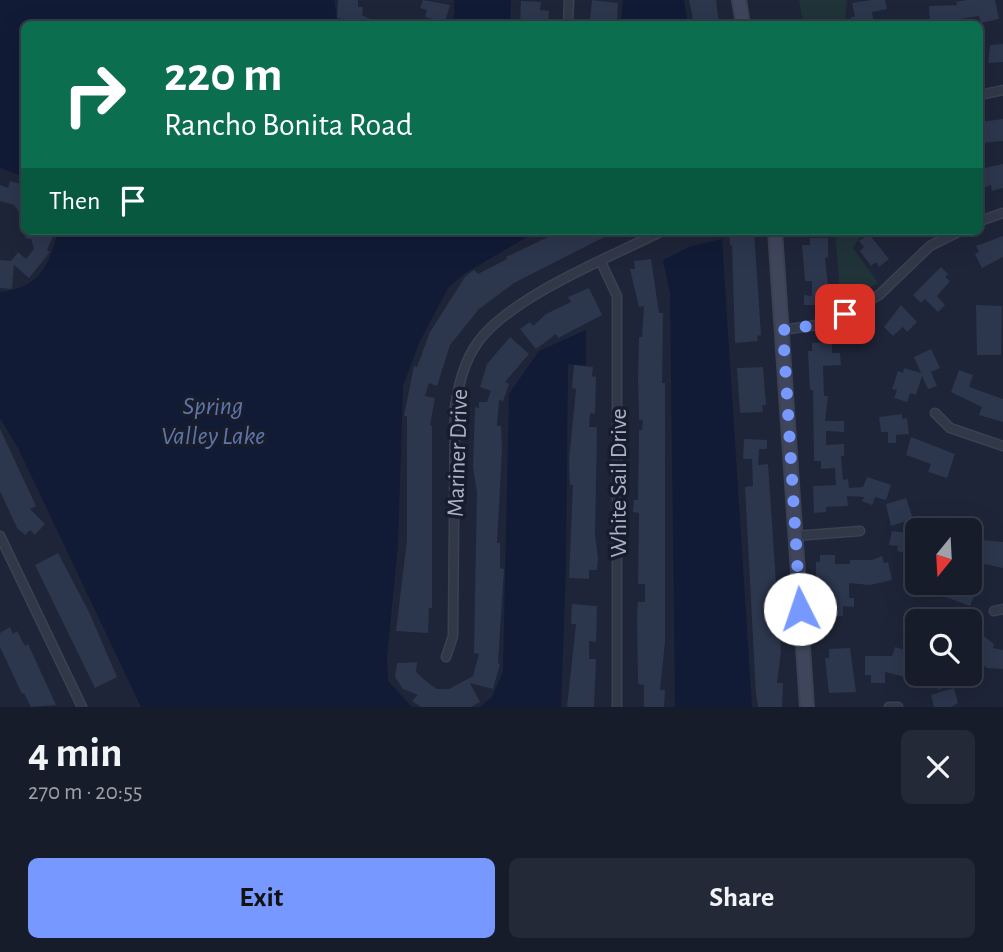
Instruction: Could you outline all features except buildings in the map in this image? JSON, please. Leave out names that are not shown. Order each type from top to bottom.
[{"type":"street","points":[[568,21],[569,0]]},
{"type":"street","points":[[739,0],[742,21]]},
{"type":"street","points":[[983,94],[1003,90]]},
{"type":"street","points":[[983,220],[1003,213]]},
{"type":"street","name":"Mariner Drive","points":[[446,657],[453,636],[455,407],[461,376],[478,342],[500,318],[541,292],[654,235]]},
{"type":"street","points":[[775,235],[807,707]]},
{"type":"street","points":[[783,330],[829,323],[879,295],[930,246],[952,235]]},
{"type":"street","name":"White Sail Drive","points":[[601,262],[617,296],[617,707]]},
{"type":"street","points":[[935,413],[950,428],[1003,446]]},
{"type":"street","points":[[795,536],[860,531]]},
{"type":"street","points":[[0,536],[82,707]]},
{"type":"street","points":[[890,707],[898,707]]},
{"type":"shaded area","points":[[799,0],[847,0],[845,21],[802,21]]},
{"type":"shaded area","points":[[835,235],[861,235],[853,248],[878,283],[841,303]]},
{"type":"water","points":[[0,0],[334,0],[338,21],[21,21],[21,176],[0,168]]},
{"type":"water","points":[[454,0],[511,0],[510,21],[451,21],[454,16]]},
{"type":"water","points":[[623,0],[684,0],[688,21],[621,21]]},
{"type":"water","name":"Spring Valley Lake","points":[[57,235],[530,235],[464,274],[448,288],[419,343],[403,386],[398,545],[387,657],[388,681],[412,707],[141,707],[18,448],[0,418],[0,292],[14,290],[34,280],[51,254]]},
{"type":"water","points":[[722,239],[752,707],[675,707],[670,293],[663,260],[689,247]]},
{"type":"water","points":[[586,330],[586,366],[568,364],[566,566],[561,707],[480,707],[492,697],[503,672],[509,394],[539,351]]},
{"type":"route","points":[[800,609],[783,330],[829,323],[845,314]]}]
